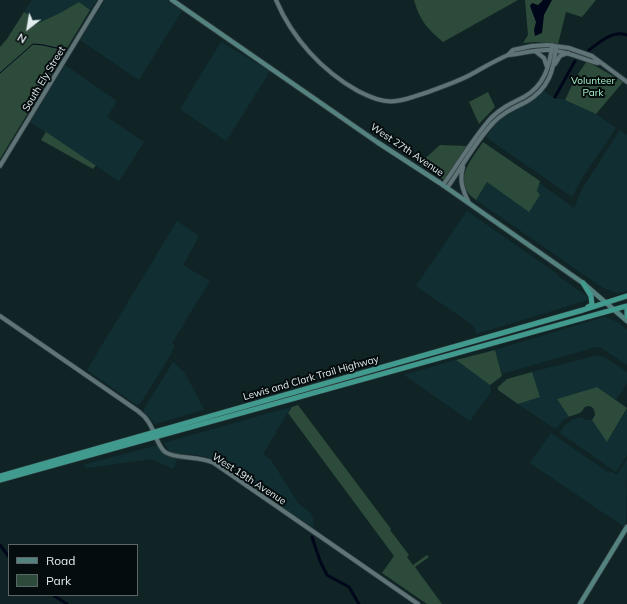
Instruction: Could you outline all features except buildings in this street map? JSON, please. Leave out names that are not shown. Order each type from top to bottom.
[{"type":"highway","points":[[567,314],[592,305],[591,296],[583,283]]},
{"type":"highway","name":"Lewis and Clark Trail Highway","points":[[0,476],[583,310],[627,296]]},
{"type":"highway","name":"Lewis and Clark Trail Highway","points":[[0,480],[627,306]]},
{"type":"highway","points":[[627,310],[627,316]]},
{"type":"main road","name":"West 27th Avenue","points":[[172,0],[377,142],[469,203],[583,283],[627,321]]},
{"type":"main road","points":[[580,604],[627,527]]},
{"type":"street","name":"South Ely Street","points":[[0,166],[101,0]]},
{"type":"street","points":[[276,0],[287,22],[296,35],[322,65],[358,91],[386,102],[407,99],[455,82],[520,48],[537,45],[554,48],[599,63]]},
{"type":"street","points":[[445,187],[490,120],[504,107],[525,96],[540,83],[547,71],[554,48]]},
{"type":"street","points":[[445,187],[496,120],[508,110],[537,94],[545,85],[552,73],[554,64],[554,48]]},
{"type":"street","points":[[508,55],[535,50],[569,48],[592,56],[599,63],[627,82]]},
{"type":"street","points":[[535,50],[545,59],[547,71]]},
{"type":"street","points":[[554,64],[560,56],[570,53]]},
{"type":"street","points":[[525,96],[528,100]]},
{"type":"street","points":[[464,163],[461,181],[469,203]]},
{"type":"street","name":"West 19th Avenue","points":[[0,316],[138,411],[148,420],[164,451],[169,454],[202,459],[214,463],[418,604]]},
{"type":"shaded area","points":[[32,0],[97,0],[90,10],[79,2],[60,13],[29,27],[27,23],[31,17],[24,12]]},
{"type":"shaded area","points":[[105,0],[166,0],[182,11],[139,80],[80,40]]},
{"type":"shaded area","points":[[543,0],[552,0],[544,15],[542,33],[535,36],[534,30],[536,22],[530,6],[532,3],[538,5]]},
{"type":"shaded area","points":[[221,42],[270,71],[226,141],[180,109]]},
{"type":"shaded area","points":[[65,65],[117,101],[107,117],[144,142],[119,181],[30,122]]},
{"type":"shaded area","points":[[544,91],[553,98],[565,100],[596,114],[616,128],[582,178],[572,197],[486,137],[498,121],[509,113],[534,100]]},
{"type":"shaded area","points":[[620,130],[627,135],[627,291],[617,293],[603,288],[476,200],[487,182],[537,191],[539,183],[574,208],[582,189]]},
{"type":"shaded area","points":[[467,211],[557,274],[588,297],[588,300],[476,334],[474,326],[416,286]]},
{"type":"shaded area","points":[[177,221],[199,236],[183,265],[210,281],[172,343],[175,346],[168,359],[140,404],[137,405],[87,370]]},
{"type":"shaded area","points":[[604,317],[618,322],[627,330],[627,365],[600,347],[502,374],[495,350]]},
{"type":"shaded area","points":[[594,356],[601,356],[627,372],[627,383],[616,400],[597,387],[557,399],[569,417],[563,420],[558,427],[554,428],[518,404],[540,397],[532,372]]},
{"type":"shaded area","points":[[456,360],[490,385],[491,392],[470,421],[404,375]]},
{"type":"shaded area","points":[[173,362],[185,373],[204,410],[155,424],[143,411]]},
{"type":"shaded area","points":[[291,407],[263,454],[271,460],[298,503],[310,513],[313,518],[314,525],[312,527],[207,457],[175,453],[169,451],[164,443]]},
{"type":"shaded area","points":[[627,409],[627,455],[616,472],[560,433],[564,426],[572,420],[582,417],[585,420],[592,420],[608,441]]},
{"type":"shaded area","points":[[551,433],[609,473],[610,471],[617,475],[627,459],[626,528],[530,463]]},
{"type":"shaded area","points":[[158,445],[167,457],[177,460],[173,469],[152,459],[87,468],[83,465]]},
{"type":"green space","points":[[414,0],[518,0],[443,42],[425,24]]},
{"type":"green space","points":[[525,0],[596,0],[582,17],[566,12],[558,44],[535,42],[523,43],[528,35]]},
{"type":"green space","points":[[79,2],[90,10],[0,159],[0,47],[7,39],[24,12],[32,17],[27,23],[30,27]]},
{"type":"green space","name":"Volunteer Park","points":[[587,61],[623,82],[596,114],[565,100],[576,77]]},
{"type":"green space","points":[[488,92],[495,107],[479,124],[469,102]]},
{"type":"green space","points":[[46,132],[96,165],[93,169],[41,140]]},
{"type":"green space","points":[[483,142],[540,181],[537,191],[540,195],[529,212],[487,182],[476,200],[468,193],[464,186],[465,171]]},
{"type":"green space","points":[[440,145],[467,146],[444,180],[419,164]]},
{"type":"green space","points":[[495,350],[502,376],[490,385],[456,360]]},
{"type":"green space","points":[[532,372],[540,397],[518,404],[498,390],[498,387],[507,379]]},
{"type":"green space","points":[[597,387],[627,408],[607,442],[592,420],[595,415],[592,408],[587,406],[582,412],[569,417],[557,399]]},
{"type":"green space","points":[[298,405],[391,529],[390,530],[409,555],[407,557],[413,565],[427,555],[429,557],[415,567],[442,604],[427,604],[382,573],[394,556],[288,413],[292,407]]},
{"type":"waterway","points":[[589,50],[611,35],[627,35]]},
{"type":"waterway","points":[[0,73],[33,44],[61,49]]},
{"type":"waterway","points":[[555,97],[575,61]]},
{"type":"waterway","points":[[312,537],[320,561],[327,575],[349,587],[359,604]]},
{"type":"waterway","points":[[0,545],[8,556]]},
{"type":"waterway","points":[[55,596],[67,604]]}]
